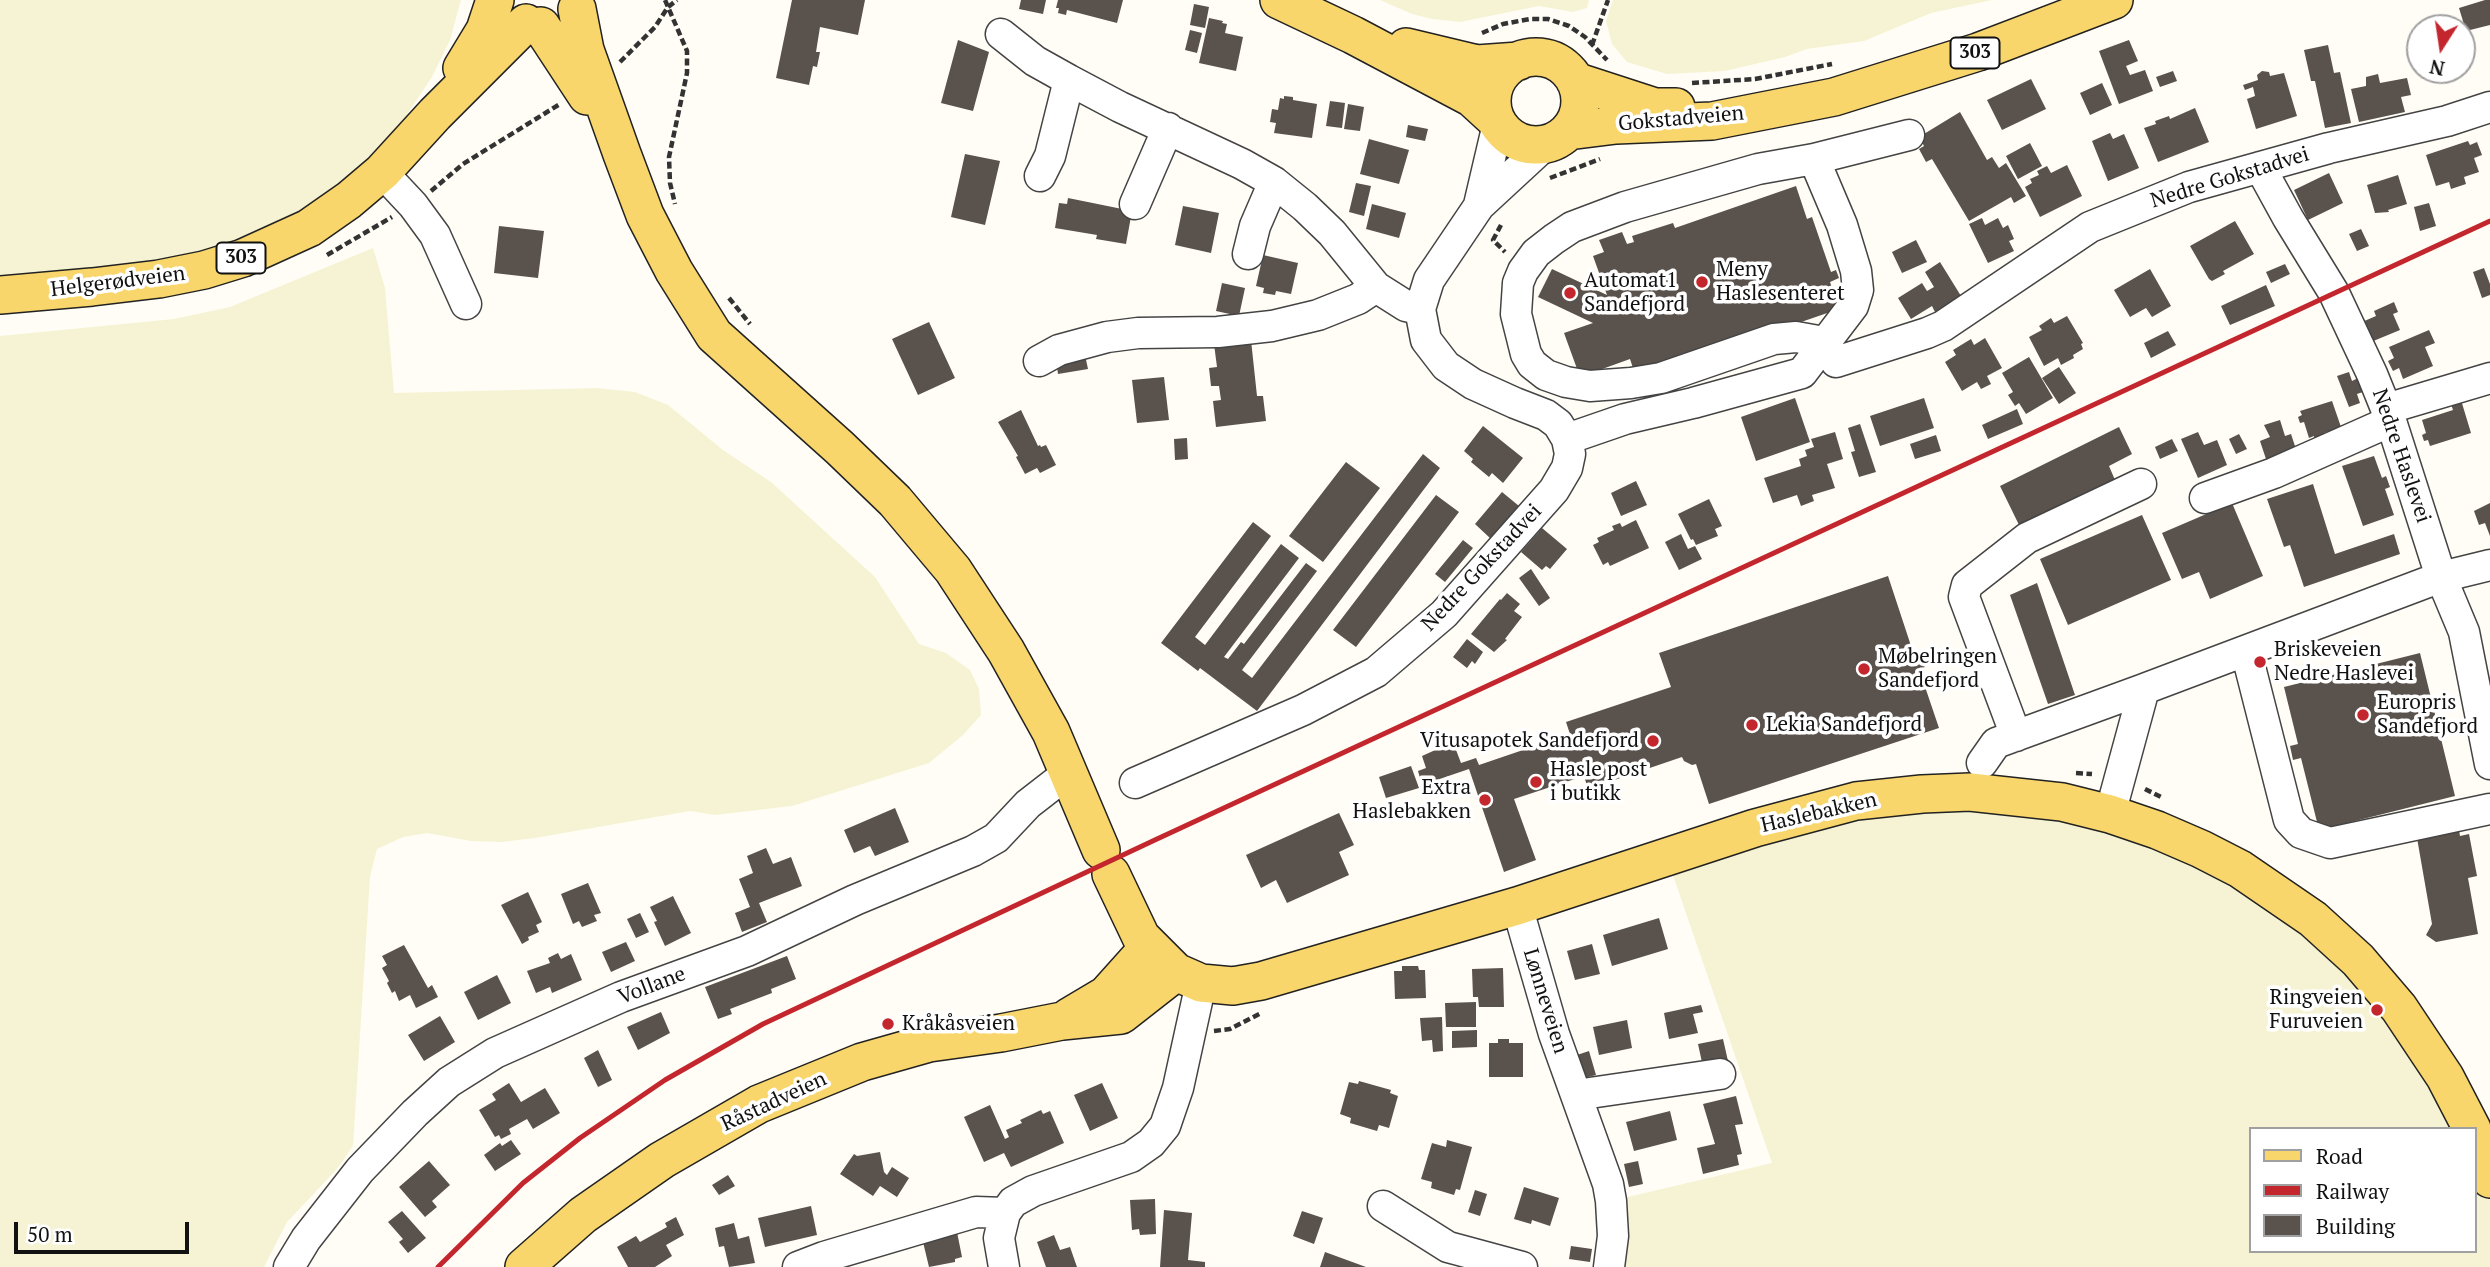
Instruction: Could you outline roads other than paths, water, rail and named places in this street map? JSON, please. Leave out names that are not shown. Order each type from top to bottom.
[{"type":"main road","name":"Helgerødveien","points":[[435,114],[485,30],[495,0]]},
{"type":"main road","name":"303","points":[[1279,0],[1353,35],[1472,98],[1505,133],[1518,142],[1531,145],[1557,138]]},
{"type":"main road","name":"Gokstadveien","points":[[1557,138],[1616,125],[1712,121],[1834,97],[1978,52],[2114,0]]},
{"type":"main road","name":"303","points":[[523,16],[556,24],[582,4]]},
{"type":"main road","points":[[582,4],[585,50],[645,215],[674,271],[714,335],[895,501],[953,570],[1006,651],[1051,732],[1141,937],[1149,947],[1189,978]]},
{"type":"main road","name":"Helgerødveien","points":[[0,295],[159,279],[204,270],[243,258],[309,228],[382,172],[523,16]]},
{"type":"main road","points":[[523,16],[567,63],[622,154]]},
{"type":"main road","name":"303","points":[[1353,35],[1476,64],[1519,61],[1532,57],[1545,58],[1558,63],[1576,81]]},
{"type":"main road","points":[[1497,122],[1492,105],[1494,89],[1499,77],[1508,67],[1519,61]]},
{"type":"main road","name":"Gokstadveien","points":[[1576,81],[1655,107],[1711,108],[1834,97]]},
{"type":"main road","points":[[1557,138],[1576,120],[1580,107],[1576,81]]},
{"type":"main road","name":"Haslebakken","points":[[1189,978],[1233,986],[1261,981],[1517,906],[1755,828],[1856,801],[1922,793],[1970,792],[2062,802],[2157,830],[2241,869],[2313,919],[2358,960],[2399,1008],[2445,1077],[2471,1127]]},
{"type":"main road","name":"Råstadveien","points":[[1062,1021],[1106,995],[1149,947]]},
{"type":"main road","name":"Råstadveien","points":[[524,1267],[594,1207],[662,1160],[759,1104],[862,1062],[929,1043],[1062,1021],[1121,1015],[1189,978]]},
{"type":"main road","points":[[2476,1140],[2490,1179]]},
{"type":"street","points":[[1001,34],[1035,61],[1069,80],[1274,182],[1306,207],[1332,233],[1376,287],[1406,306],[1420,310]]},
{"type":"street","points":[[1040,176],[1050,156],[1069,80]]},
{"type":"street","name":"Nedre Gokstadvei","points":[[1830,352],[1927,333],[1943,326],[2090,227],[2189,187],[2329,148],[2447,121],[2490,107]]},
{"type":"street","points":[[1479,206],[1497,122]]},
{"type":"street","points":[[1135,204],[1168,128]]},
{"type":"street","points":[[1830,352],[1796,338],[1774,340],[1661,378],[1591,386],[1566,382],[1546,374],[1532,363],[1526,354],[1516,314],[1518,283],[1536,253],[1572,227],[1758,169],[1814,159],[1909,135]]},
{"type":"street","points":[[1557,138],[1479,206],[1429,280],[1420,310],[1426,340],[1446,366],[1473,384],[1546,415],[1558,424],[1567,439],[1625,419],[1802,373],[1830,352],[1858,290],[1856,271],[1842,225],[1814,159]]},
{"type":"street","name":"Nedre Haslevei","points":[[2260,167],[2334,293],[2389,415],[2441,577],[2464,632],[2490,764]]},
{"type":"street","points":[[382,172],[413,205],[435,235],[466,304]]},
{"type":"street","points":[[1248,254],[1255,226],[1274,182]]},
{"type":"street","points":[[1039,361],[1059,350],[1107,337],[1138,333],[1198,334],[1272,326],[1318,315],[1358,299],[1376,287]]},
{"type":"street","points":[[1515,404],[1518,387],[1532,363]]},
{"type":"street","points":[[2205,498],[2274,473],[2389,415],[2490,378]]},
{"type":"street","name":"Nedre Gokstadvei","points":[[1135,783],[1303,710],[1376,672],[1444,614],[1555,490],[1567,468],[1570,454],[1567,439]]},
{"type":"street","points":[[2016,736],[1964,597],[1967,585],[2028,538],[2141,484]]},
{"type":"street","points":[[1982,763],[1996,743],[2441,577],[2490,565]]},
{"type":"street","points":[[2246,651],[2288,820],[2301,832],[2330,843],[2490,809]]},
{"type":"street","points":[[2110,814],[2144,690]]},
{"type":"street","name":"Vollane","points":[[289,1267],[306,1239],[353,1180],[397,1132],[449,1082],[495,1053],[621,997],[747,951],[855,900],[972,851],[996,838],[1028,804],[1068,774]]},
{"type":"street","name":"Lønneveien","points":[[1517,906],[1554,1034],[1608,1184],[1613,1236],[1609,1267]]},
{"type":"street","points":[[1004,1267],[999,1238],[1005,1213],[1013,1202],[1033,1191],[1131,1157],[1151,1143],[1166,1126],[1178,1088],[1189,978]]},
{"type":"street","points":[[1576,1096],[1720,1074]]},
{"type":"street","points":[[1383,1206],[1448,1247],[1522,1267]]},
{"type":"street","points":[[798,1267],[976,1212],[1005,1213]]},
{"type":"railway","points":[[438,1267],[523,1183],[580,1138],[665,1080],[763,1024],[2490,221]]},
{"type":"place","name":"Meny Haslesenteret","points":[[1702,282]]},
{"type":"place","name":"Automat1 Sandefjord","points":[[1570,293]]},
{"type":"place","name":"Briskeveien Nedre Haslevei","points":[[2260,662]]},
{"type":"place","name":"Møbelringen Sandefjord","points":[[1864,669]]},
{"type":"place","name":"Europris Sandefjord","points":[[2363,715]]},
{"type":"place","name":"Lekia Sandefjord","points":[[1752,725]]},
{"type":"place","name":"Vitusapotek Sandefjord","points":[[1653,741]]},
{"type":"place","name":"Hasle post i butikk","points":[[1536,782]]},
{"type":"place","name":"Extra Haslebakken","points":[[1485,800]]},
{"type":"place","name":"Ringveien Furuveien","points":[[2377,1010]]},
{"type":"place","name":"Kråkåsveien","points":[[888,1024]]}]
